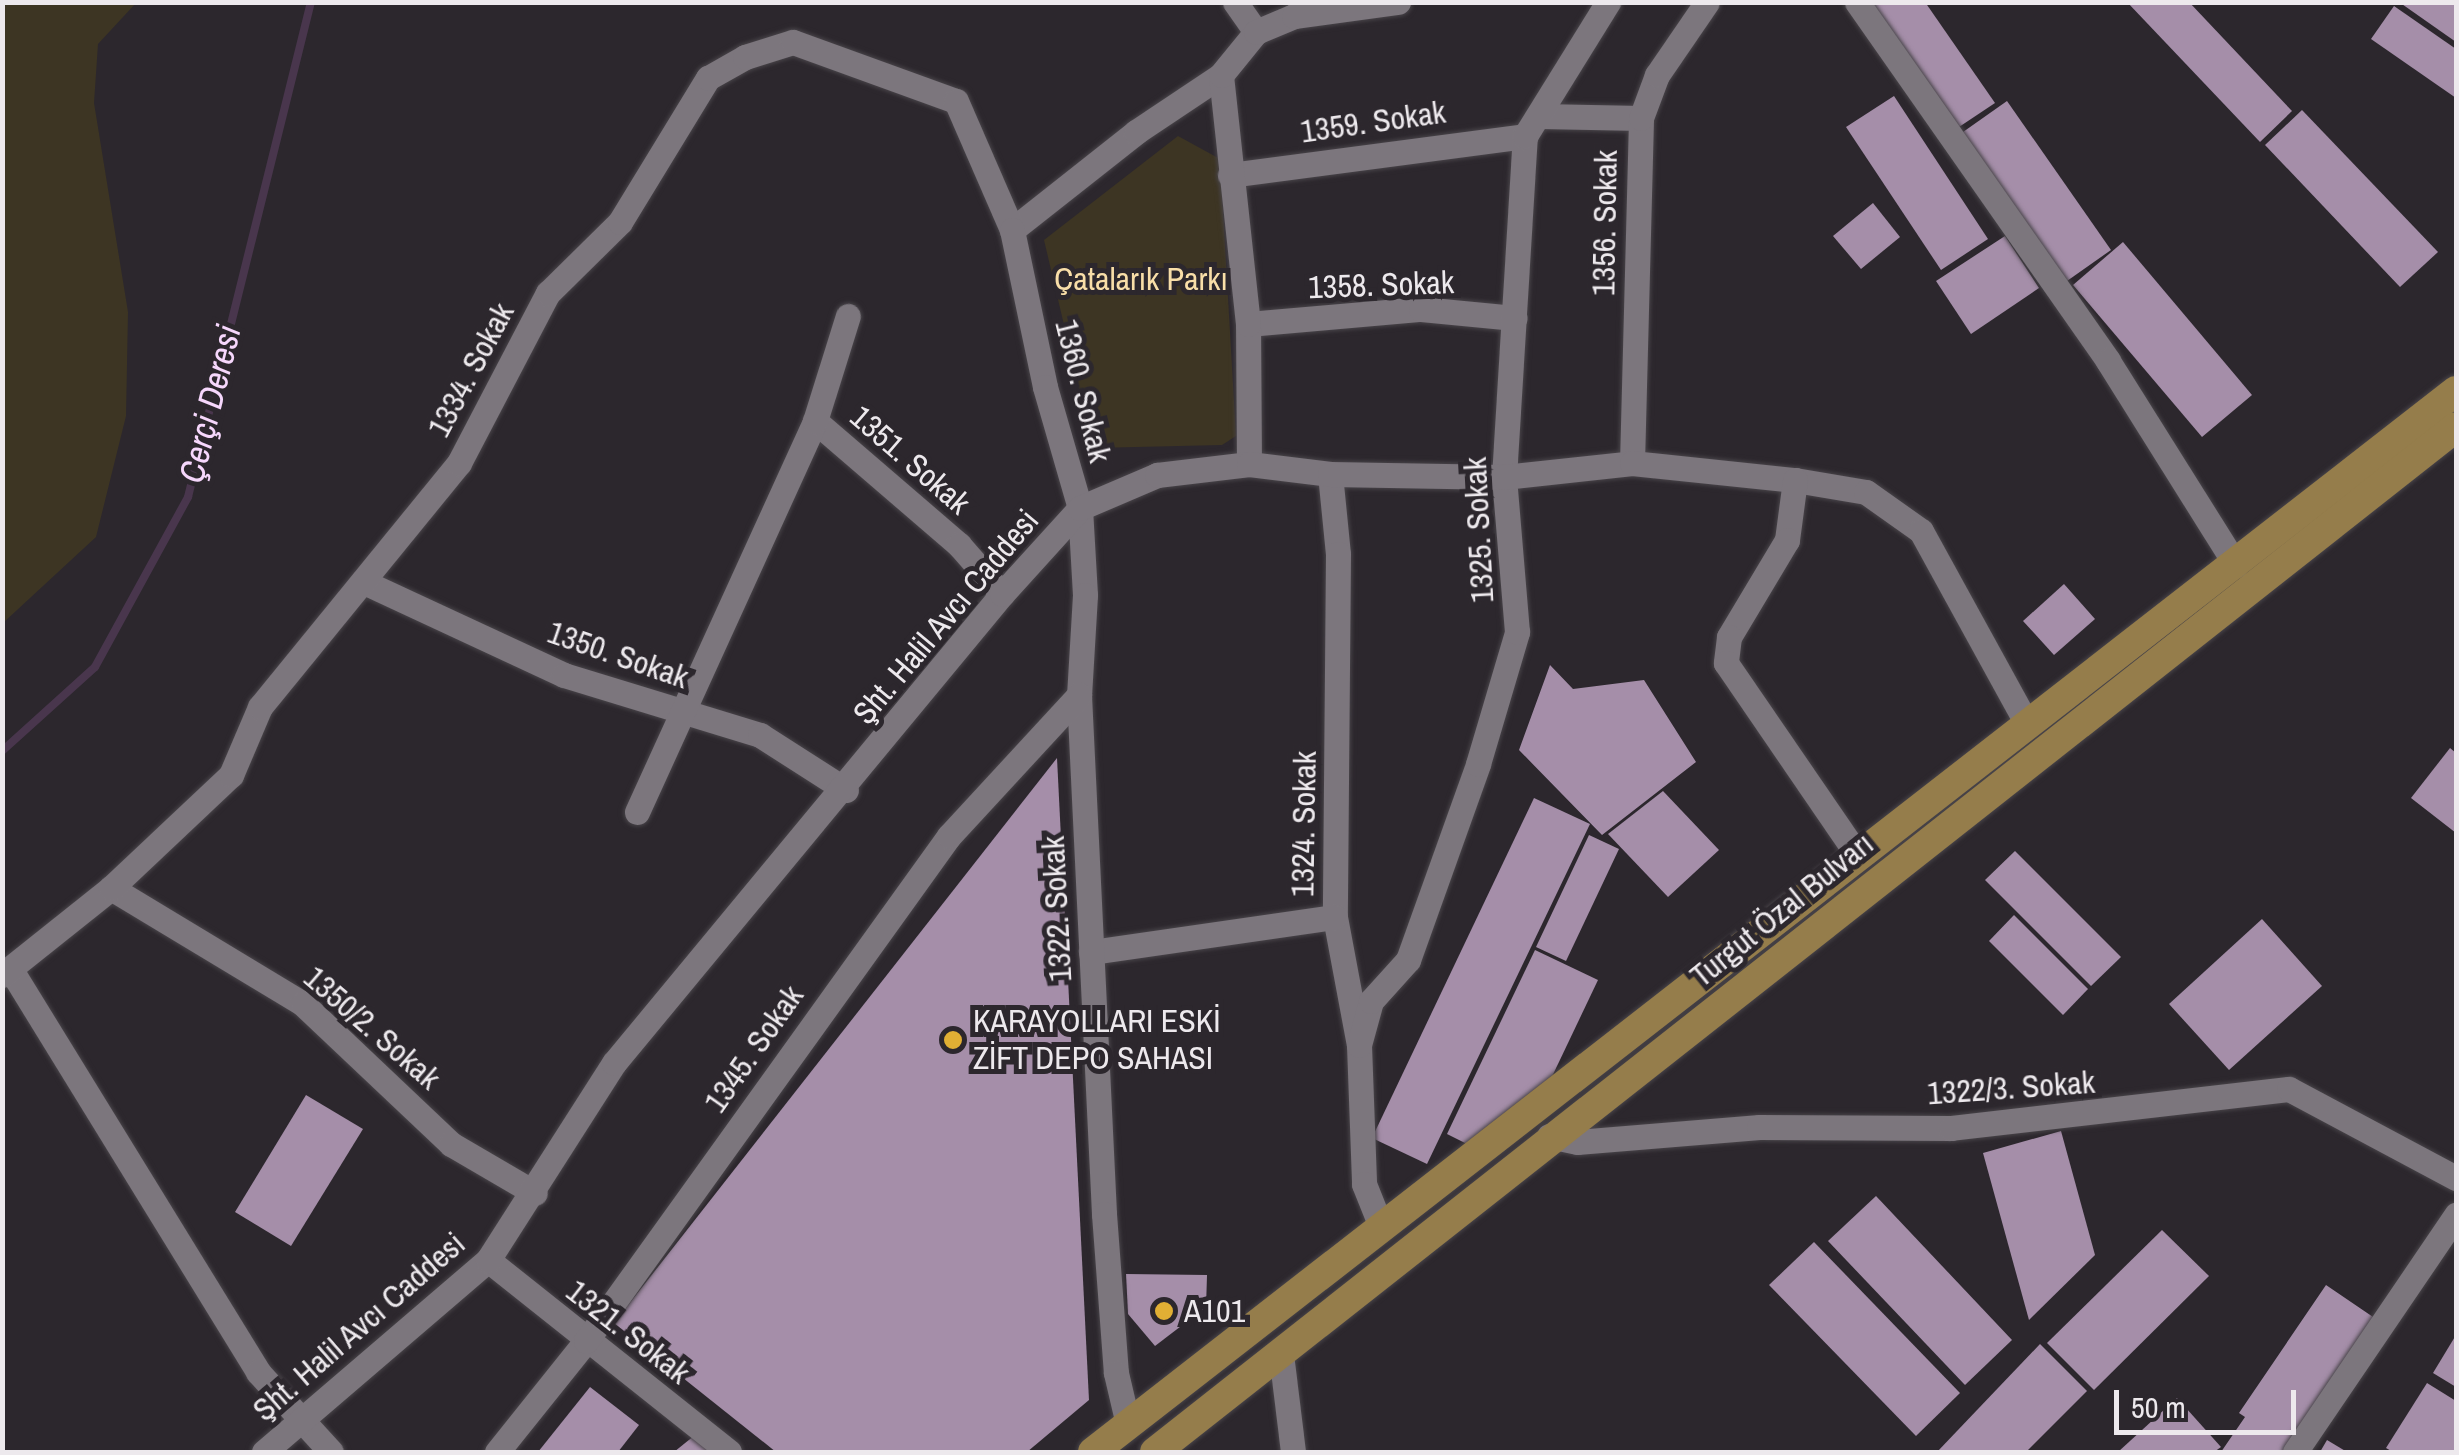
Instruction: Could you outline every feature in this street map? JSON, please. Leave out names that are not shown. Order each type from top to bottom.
[{"type":"main road","points":[[1093,1452],[2456,391]]},
{"type":"main road","name":"Turgut Özal Bulvarı","points":[[1155,1452],[1549,1136],[2456,427]]},
{"type":"street","points":[[1236,2],[1256,32]]},
{"type":"street","points":[[1012,230],[1136,132],[1220,75],[1256,32],[1294,16],[1398,2]]},
{"type":"street","name":"1325. Sokak","points":[[1359,1045],[1371,1001],[1408,960],[1505,679],[1517,632],[1504,477],[1533,126],[1608,2]]},
{"type":"street","name":"1356. Sokak","points":[[1632,463],[1641,118],[1657,75],[1707,2]]},
{"type":"street","points":[[1857,2],[2108,361],[2236,565]]},
{"type":"street","name":"1334. Sokak","points":[[7,972],[111,888],[230,775],[260,707],[366,583],[459,463],[548,292],[620,222],[708,78],[745,57],[792,42],[818,47],[956,101],[1012,230]]},
{"type":"street","points":[[1220,75],[1248,324],[1249,464]]},
{"type":"street","name":"1359. Sokak","points":[[1230,175],[1533,126],[1641,118]]},
{"type":"street","name":"1360. Sokak","points":[[1012,230],[1045,387],[1080,508]]},
{"type":"street","name":"1358. Sokak","points":[[1248,324],[1420,309],[1515,318]]},
{"type":"street","points":[[637,812],[815,421],[848,316]]},
{"type":"street","name":"1351. Sokak","points":[[815,421],[959,545],[1002,594]]},
{"type":"street","name":"Şht. Halil Avcı Caddesi","points":[[264,1452],[306,1421],[488,1260],[614,1063],[846,790],[1002,594],[1080,508],[1157,475],[1249,464],[1330,474],[1504,477],[1632,463],[1795,480],[1866,492],[1921,530],[2027,724]]},
{"type":"street","name":"1324. Sokak","points":[[1330,474],[1338,574],[1335,917],[1359,1045],[1364,1184],[1382,1229]]},
{"type":"street","points":[[1795,480],[1788,540],[1729,637],[1726,662],[1857,854]]},
{"type":"street","name":"1322. Sokak","points":[[1080,508],[1086,595],[1079,696],[1104,1214],[1116,1373],[1128,1424]]},
{"type":"street","name":"1350. Sokak","points":[[366,583],[564,676],[760,735],[846,790]]},
{"type":"street","name":"1345. Sokak","points":[[496,1452],[586,1342],[949,836],[1079,696]]},
{"type":"street","name":"1350/2. Sokak","points":[[111,888],[304,1004],[451,1144],[535,1192]]},
{"type":"street","points":[[1091,952],[1335,917]]},
{"type":"street","points":[[7,972],[258,1372],[331,1452]]},
{"type":"street","name":"1322/3. Sokak","points":[[1549,1136],[1578,1142],[1759,1127],[1952,1128],[2289,1089],[2456,1178]]},
{"type":"street","points":[[2295,1452],[2456,1215]]},
{"type":"street","name":"1321. Sokak","points":[[488,1260],[586,1342],[730,1452]]},
{"type":"street","points":[[1281,1354],[1293,1452]]},
{"type":"green space","points":[[3,2],[136,3],[98,44],[94,103],[128,312],[126,416],[96,537],[3,623]]},
{"type":"green space","name":"Çatalarık Parkı","points":[[1178,136],[1220,159],[1236,436],[1222,445],[1093,448],[1044,240]]},
{"type":"building","points":[[1872,2],[1925,2],[1995,103],[1959,127]]},
{"type":"building","points":[[2127,2],[2189,2],[2292,111],[2260,142]]},
{"type":"building","points":[[2399,2],[2456,2],[2456,42]]},
{"type":"building","points":[[2394,6],[2456,49],[2456,98],[2371,39]]},
{"type":"building","points":[[1894,96],[1988,239],[1941,270],[1846,127]]},
{"type":"building","points":[[2007,101],[2111,250],[2067,281],[1963,132]]},
{"type":"building","points":[[2302,110],[2438,252],[2400,287],[2265,145]]},
{"type":"building","points":[[1873,203],[1900,237],[1861,269],[1833,236]]},
{"type":"building","points":[[2005,236],[2039,288],[1971,334],[1936,281]]},
{"type":"building","points":[[2123,242],[2252,395],[2202,437],[2073,285]]},
{"type":"building","points":[[2064,584],[2095,619],[2054,655],[2023,621]]},
{"type":"building","points":[[1550,665],[1573,689],[1644,680],[1696,762],[1602,835],[1519,750]]},
{"type":"building","points":[[2450,748],[2456,753],[2456,833],[2411,798]]},
{"type":"building","name":"KARAYOLLARI ESKİ ZİFT DEPO SAHASI","points":[[1057,758],[1089,1400],[1027,1452],[776,1452],[614,1323]]},
{"type":"building","points":[[1663,791],[1719,850],[1668,897],[1608,834]]},
{"type":"building","points":[[1534,798],[1590,824],[1427,1164],[1372,1138]]},
{"type":"building","points":[[1589,835],[1619,849],[1566,961],[1536,947]]},
{"type":"building","points":[[2015,851],[2121,957],[2091,986],[1985,880]]},
{"type":"building","points":[[2014,915],[2088,989],[2063,1015],[1989,941]]},
{"type":"building","points":[[2262,919],[2322,986],[2229,1070],[2169,1004]]},
{"type":"building","points":[[1535,950],[1598,980],[1548,1085],[1469,1145],[1447,1134]]},
{"type":"building","points":[[306,1095],[363,1129],[291,1246],[235,1212]]},
{"type":"building","points":[[2061,1131],[2095,1255],[2029,1320],[1983,1153]]},
{"type":"building","points":[[1876,1196],[2012,1340],[1965,1385],[1828,1241]]},
{"type":"building","points":[[2162,1230],[2209,1276],[2094,1390],[2047,1343]]},
{"type":"building","points":[[1814,1242],[1960,1393],[1916,1436],[1769,1285]]},
{"type":"building","name":"A101","points":[[1126,1274],[1207,1275],[1206,1307],[1155,1346],[1128,1314]]},
{"type":"building","points":[[2326,1285],[2376,1319],[2285,1452],[2221,1452],[2245,1417],[2239,1413]]},
{"type":"building","points":[[2456,1335],[2456,1387],[2433,1373]]},
{"type":"building","points":[[2040,1344],[2087,1391],[2026,1452],[1937,1452]]},
{"type":"building","points":[[2427,1383],[2456,1401],[2456,1452],[2393,1452],[2386,1448]]},
{"type":"building","points":[[590,1387],[639,1425],[618,1452],[538,1452]]},
{"type":"building","points":[[2177,1398],[2221,1447],[2214,1452],[2118,1452]]},
{"type":"building","points":[[700,1431],[718,1452],[674,1452]]},
{"type":"building","points":[[2327,1440],[2347,1452],[2320,1452]]},
{"type":"waterway","name":"Çerçi Deresi","points":[[2,751],[95,667],[188,497],[311,2]]},
{"type":"place","name":"KARAYOLLARI ESKİ ZİFT DEPO SAHASI","points":[[953,1040]]},
{"type":"place","name":"A101","points":[[1164,1311]]}]
